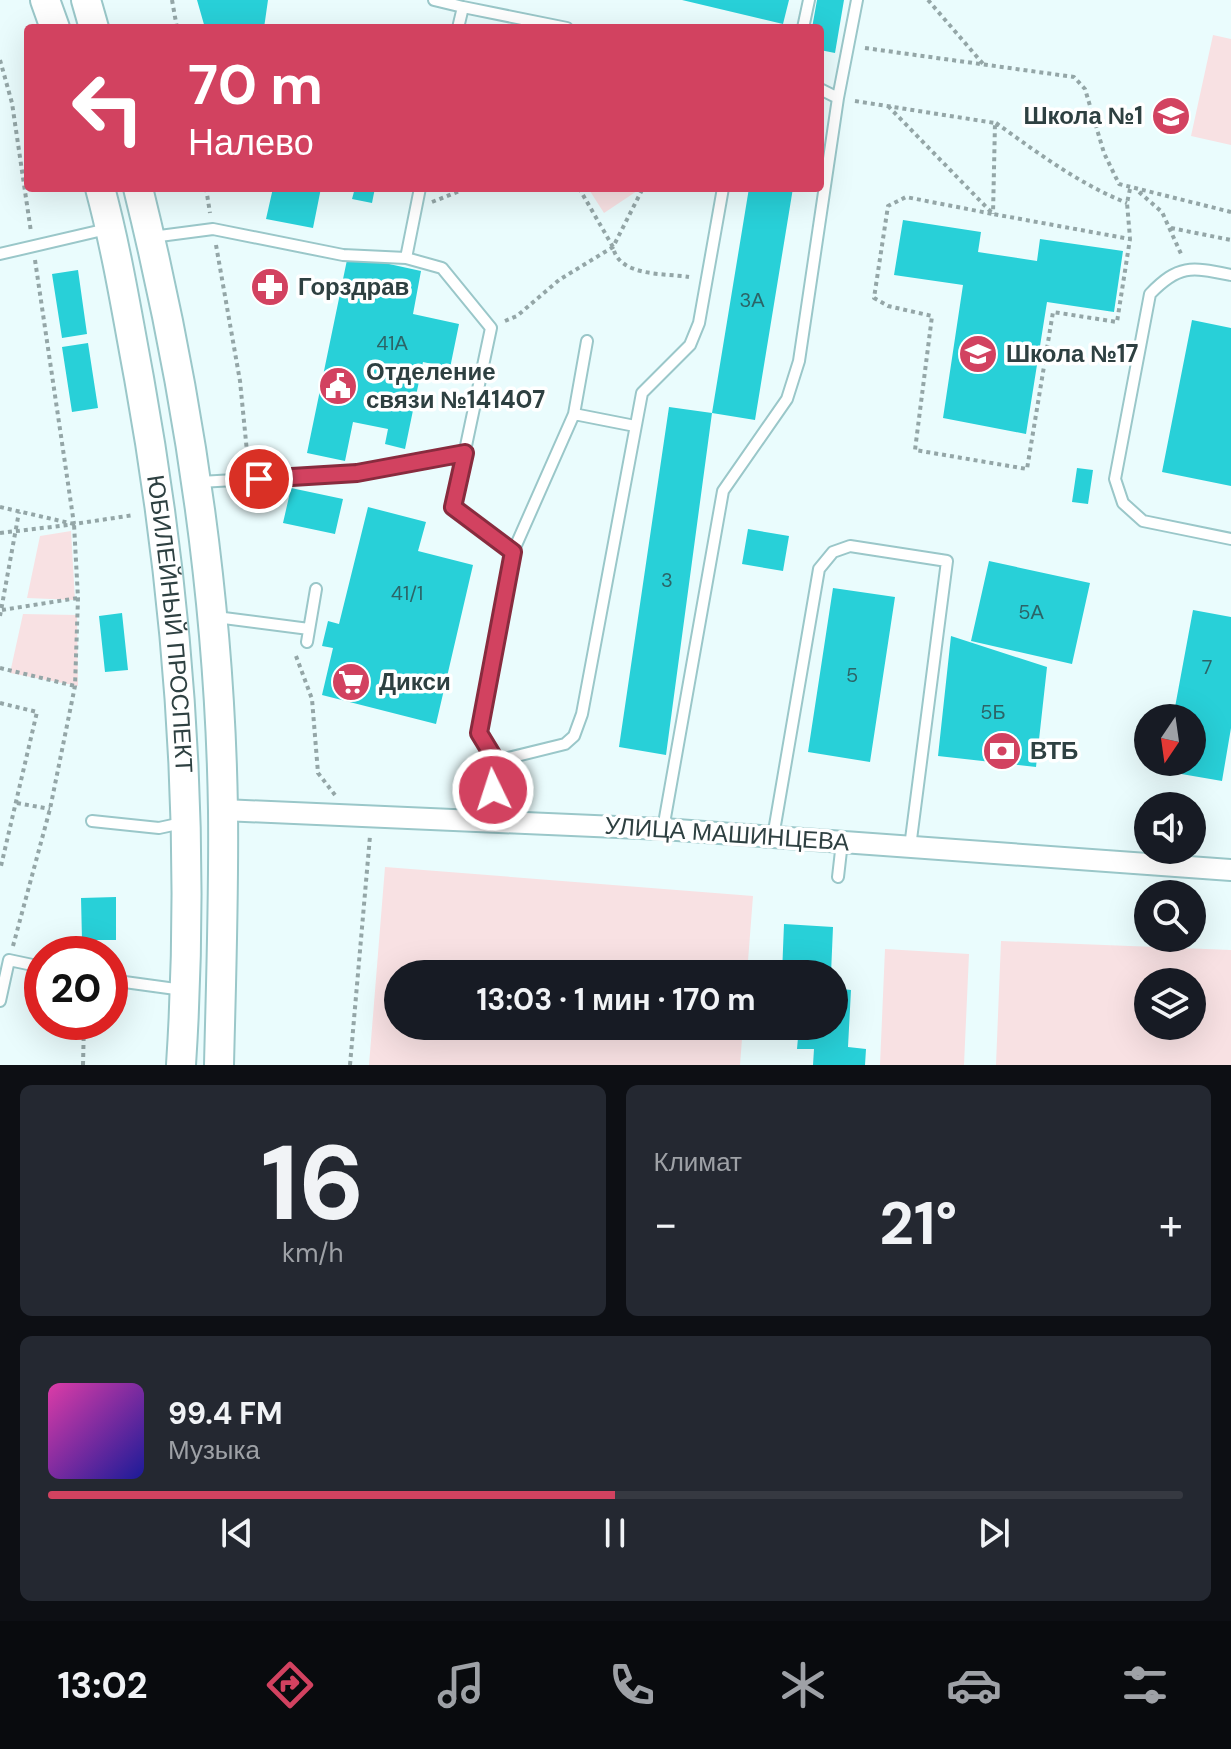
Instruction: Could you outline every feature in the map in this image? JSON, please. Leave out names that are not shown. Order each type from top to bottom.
[{"type":"main road","points":[[45,0],[54,24]]},
{"type":"main road","points":[[86,0],[93,24]]},
{"type":"main road","name":"ЮБИЛЕЙНЫЙ ПРОСПЕКТ","points":[[101,192],[111,228],[155,469],[176,641],[188,821],[186,990],[181,1065]]},
{"type":"main road","name":"ЮБИЛЕЙНЫЙ ПРОСПЕКТ","points":[[139,192],[177,372],[210,616],[223,810],[219,1065]]},
{"type":"street","name":"УЛИЦА МАШИНЦЕВА","points":[[223,810],[663,829],[1231,870]]},
{"type":"lane","points":[[434,0],[547,24]]},
{"type":"lane","points":[[804,24],[809,0]]},
{"type":"lane","points":[[663,829],[723,491],[787,399],[799,361],[838,98],[857,0]]},
{"type":"lane","points":[[459,24],[463,7]]},
{"type":"lane","points":[[824,91],[838,98]]},
{"type":"lane","points":[[406,258],[419,192]]},
{"type":"lane","points":[[496,761],[565,744],[574,736],[582,714],[642,393],[690,345],[699,323],[722,192]]},
{"type":"lane","points":[[0,254],[111,228]]},
{"type":"lane","points":[[150,237],[213,229],[343,255],[406,258],[442,268],[491,328],[453,507],[513,552]]},
{"type":"lane","points":[[1231,275],[1198,268],[1171,272],[1150,294],[1115,479],[1123,503],[1143,521],[1231,539]]},
{"type":"lane","points":[[490,820],[496,761],[479,733],[513,552],[574,414],[587,341]]},
{"type":"lane","points":[[574,414],[635,426]]},
{"type":"lane","points":[[194,483],[357,473],[465,453]]},
{"type":"lane","points":[[773,837],[819,569],[833,552],[850,546],[947,561],[910,847]]},
{"type":"lane","points":[[307,642],[316,589]]},
{"type":"lane","points":[[210,616],[309,629]]},
{"type":"lane","points":[[92,821],[159,828],[188,821]]},
{"type":"lane","points":[[838,877],[842,842]]},
{"type":"lane","points":[[0,1001],[9,960],[24,963]]},
{"type":"lane","points":[[128,982],[186,990]]},
{"type":"path","points":[[172,0],[176,24]]},
{"type":"path","points":[[928,0],[984,65]]},
{"type":"path","points":[[865,47],[1074,77],[1085,89],[1119,184],[1231,212]]},
{"type":"path","points":[[838,98],[995,123],[1059,168],[1102,193],[1127,203]]},
{"type":"path","points":[[888,106],[993,214]]},
{"type":"path","points":[[993,214],[995,123]]},
{"type":"path","points":[[1130,189],[1127,203],[1130,239],[1117,322],[1053,312],[1027,469],[915,450],[932,316],[888,306],[874,298],[888,206],[906,197],[1130,239]]},
{"type":"path","points":[[1138,191],[1162,212],[1187,270]]},
{"type":"path","points":[[415,209],[457,192]]},
{"type":"path","points":[[581,192],[613,247],[615,257],[626,268],[707,280]]},
{"type":"path","points":[[491,328],[517,316],[559,280],[613,247],[641,192]]},
{"type":"path","points":[[1171,228],[1231,240]]},
{"type":"path","points":[[0,507],[74,524]]},
{"type":"path","points":[[19,512],[0,613],[78,598]]},
{"type":"path","points":[[0,533],[74,524]]},
{"type":"path","points":[[9,960],[50,809],[75,686],[78,598],[74,524]]},
{"type":"path","points":[[286,627],[312,699],[318,773],[337,797],[349,797]]},
{"type":"path","points":[[0,668],[75,686]]},
{"type":"path","points":[[0,703],[37,712],[1,866]]},
{"type":"path","points":[[16,802],[50,809]]},
{"type":"path","points":[[350,1065],[371,816]]},
{"type":"path","points":[[83,1065],[84,1040]]},
{"type":"shaded area","points":[[1213,35],[1231,39],[1231,145],[1191,136]]},
{"type":"shaded area","points":[[591,192],[636,192],[604,213]]},
{"type":"shaded area","points":[[71,531],[75,600],[27,598],[40,536]]},
{"type":"shaded area","points":[[23,614],[77,615],[78,686],[10,673]]},
{"type":"shaded area","points":[[385,867],[753,896],[748,960],[384,960],[384,1040],[742,1040],[740,1065],[369,1065]]},
{"type":"shaded area","points":[[1001,941],[1134,946],[1134,952],[1231,950],[1231,1065],[996,1065]]},
{"type":"shaded area","points":[[885,949],[969,954],[964,1065],[880,1065]]},
{"type":"building","points":[[197,0],[268,0],[265,24],[204,24]]},
{"type":"building","points":[[682,0],[789,0],[783,24]]},
{"type":"building","points":[[817,0],[844,0],[835,53],[824,51],[824,24],[813,24]]},
{"type":"building","points":[[272,192],[320,192],[313,228],[266,219]]},
{"type":"building","points":[[354,192],[374,192],[372,203],[352,199]]},
{"type":"building","points":[[748,192],[792,192],[755,420],[712,413]]},
{"type":"building","points":[[903,220],[981,232],[978,252],[1037,261],[1040,239],[1123,251],[1114,312],[1047,302],[1026,434],[943,418],[963,285],[894,275]]},
{"type":"building","points":[[348,255],[421,271],[413,314],[459,324],[450,368],[423,362],[405,449],[385,444],[388,429],[353,422],[345,461],[307,453]]},
{"type":"building","points":[[78,270],[87,334],[62,338],[52,274]]},
{"type":"building","points":[[1192,320],[1231,328],[1231,486],[1162,472]]},
{"type":"building","points":[[88,343],[98,408],[72,412],[62,347]]},
{"type":"building","points":[[669,407],[712,413],[666,755],[619,747]]},
{"type":"building","points":[[1077,468],[1093,470],[1088,504],[1072,502]]},
{"type":"building","points":[[291,488],[343,499],[335,534],[283,523]]},
{"type":"building","points":[[368,507],[426,522],[418,551],[473,565],[436,724],[322,695],[333,648],[322,646],[328,621],[339,624]]},
{"type":"building","points":[[748,529],[789,536],[783,571],[742,564]]},
{"type":"building","points":[[989,561],[1090,583],[1072,664],[971,641]]},
{"type":"building","points":[[833,588],[895,597],[870,762],[808,752]]},
{"type":"building","points":[[1193,610],[1231,617],[1231,728],[1222,781],[1193,776],[1206,776],[1206,704],[1176,704]]},
{"type":"building","points":[[122,613],[128,670],[105,672],[99,616]]},
{"type":"building","points":[[951,636],[1047,667],[1036,767],[938,756]]},
{"type":"building","points":[[116,897],[116,936],[82,936],[81,898]]},
{"type":"building","points":[[784,924],[833,927],[832,960],[783,960]]},
{"type":"building","points":[[848,990],[851,990],[848,1047],[866,1049],[865,1065],[813,1065],[814,1049],[797,1049],[798,1040],[848,1040]]},
{"type":"place","name":"Школа №1","points":[[1171,116]]},
{"type":"place","name":"Горздрав","points":[[270,287]]},
{"type":"place","name":"Школа №17","points":[[978,354]]},
{"type":"place","name":"Отделение связи №141407","points":[[338,386]]},
{"type":"place","name":"Дикси","points":[[351,682]]},
{"type":"place","name":"ВТБ","points":[[1002,751]]},
{"type":"route","points":[[259,479],[357,473],[465,453],[453,507],[513,552],[479,733],[496,761],[493,790]]}]
